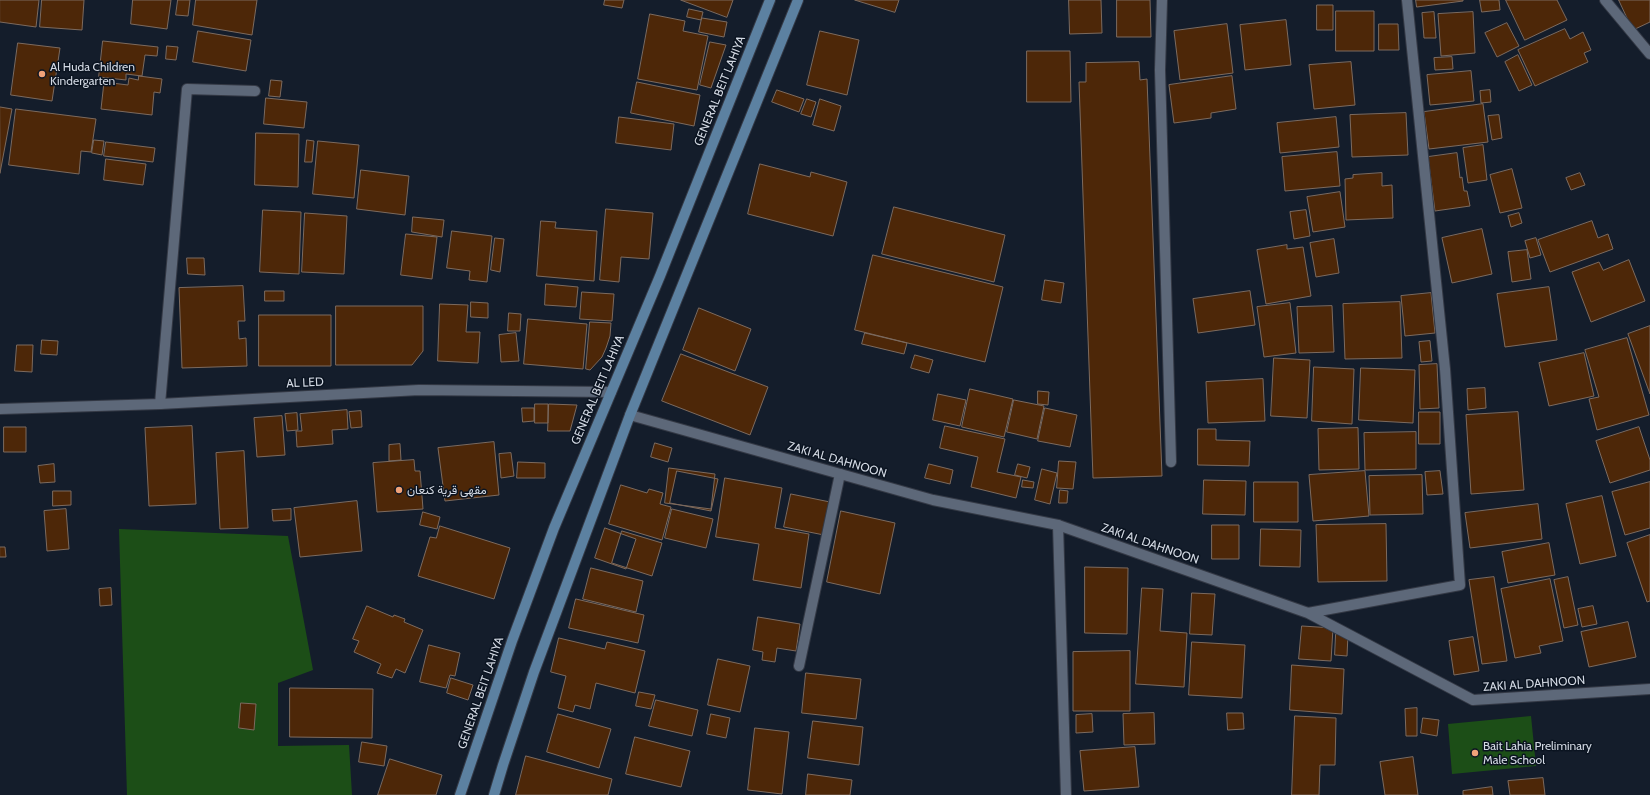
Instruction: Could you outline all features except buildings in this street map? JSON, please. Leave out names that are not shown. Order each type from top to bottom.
[{"type":"main road","name":"GENERAL BEIT LAHIYA","points":[[460,795],[512,641],[554,528],[660,276],[770,0]]},
{"type":"main road","points":[[494,795],[534,672],[630,414],[798,0]]},
{"type":"street","points":[[1162,0],[1160,70],[1171,462]]},
{"type":"street","points":[[1308,613],[1460,585],[1445,369],[1407,0]]},
{"type":"street","points":[[1605,0],[1650,54]]},
{"type":"street","points":[[160,404],[187,88],[255,91]]},
{"type":"street","name":"AL LED","points":[[0,409],[160,404],[419,390],[611,392]]},
{"type":"street","name":"ZAKI AL DAHNOON","points":[[630,414],[934,500],[1058,525],[1308,613],[1473,700],[1650,689]]},
{"type":"street","points":[[799,666],[840,474]]},
{"type":"street","points":[[1058,525],[1066,795]]},
{"type":"green space","points":[[119,529],[288,536],[313,670],[278,683],[278,746],[349,745],[352,795],[127,795]]},
{"type":"green space","points":[[1531,716],[1536,766],[1452,774],[1448,724]]},
{"type":"place","name":"Al Huda Children Kindergarten","points":[[42,74]]},
{"type":"place","name":"مقهى قرية كنعان","points":[[399,490]]},
{"type":"place","name":"Bait Lahia Preliminary Male School","points":[[1475,753]]}]
